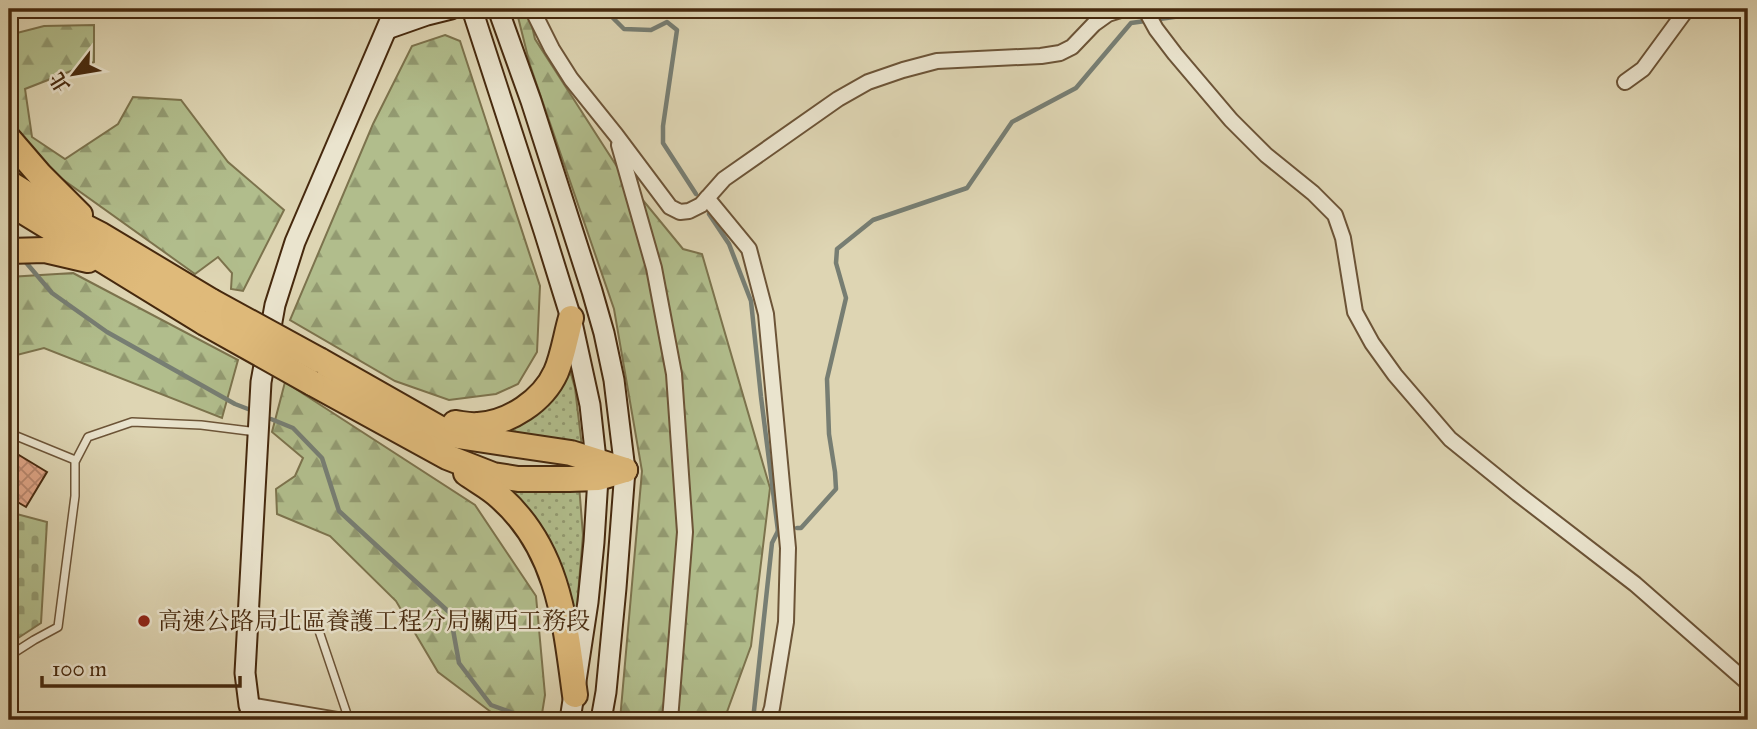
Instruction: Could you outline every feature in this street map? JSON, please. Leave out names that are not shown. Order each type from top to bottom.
[{"type":"highway","points":[[9,139],[40,175],[101,235]]},
{"type":"highway","points":[[9,183],[54,211],[101,235],[209,312]]},
{"type":"highway","points":[[9,203],[122,272]]},
{"type":"highway","points":[[9,251],[45,250],[80,257],[122,272],[209,312],[316,371],[452,435],[571,453],[597,469]]},
{"type":"highway","points":[[423,421],[478,425],[506,419],[524,409],[542,392],[556,372],[570,318]]},
{"type":"highway","points":[[316,371],[447,457],[500,497],[526,524],[546,558],[558,591],[575,695]]},
{"type":"highway","points":[[447,457],[493,475],[519,479],[597,469],[625,470]]},
{"type":"main road","points":[[252,713],[245,673],[258,432],[261,382],[275,305],[290,255],[395,9]]},
{"type":"main road","points":[[387,29],[451,9]]},
{"type":"main road","points":[[472,9],[544,230],[570,318],[590,405],[597,469],[588,602],[570,720]]},
{"type":"main road","points":[[498,9],[559,187],[604,334],[614,380],[625,470],[606,692],[601,720]]},
{"type":"street","points":[[532,9],[571,79],[670,207],[680,212],[701,205],[724,179],[838,99],[868,82],[903,69],[937,61],[1060,53],[1072,47],[1108,14],[1124,9]]},
{"type":"street","points":[[1625,82],[1643,69],[1687,9]]},
{"type":"street","points":[[1145,10],[1156,29],[1231,120],[1266,155],[1313,193],[1335,215],[1343,238],[1355,312],[1372,343],[1395,375],[1450,439],[1635,584],[1748,683]]},
{"type":"street","points":[[616,135],[653,268],[674,373],[685,532],[670,720]]},
{"type":"street","points":[[707,198],[749,249],[766,314],[788,548],[786,622],[768,720]]},
{"type":"street","points":[[252,713],[338,720]]},
{"type":"lane","points":[[9,656],[58,627],[75,496],[75,460],[88,437],[132,422],[201,425],[258,432]]},
{"type":"lane","points":[[9,433],[75,460]]},
{"type":"lane","points":[[319,631],[349,720]]},
{"type":"green space","points":[[516,9],[528,9],[535,39],[623,176],[683,249],[702,254],[770,488],[751,646],[724,720],[620,720],[642,471],[614,309],[530,65]]},
{"type":"green space","points":[[94,25],[94,62],[25,89],[32,137],[65,159],[118,124],[133,97],[181,100],[228,162],[284,210],[243,291],[231,289],[232,273],[218,257],[195,274],[30,156],[9,123],[9,35],[44,26]]},
{"type":"green space","points":[[445,35],[460,41],[540,286],[537,352],[518,384],[496,394],[449,400],[395,381],[290,320],[373,124],[412,46]]},
{"type":"green space","points":[[73,273],[238,360],[222,418],[44,348],[9,357],[9,277]]},
{"type":"green space","points":[[569,367],[575,388],[582,447],[468,432]]},
{"type":"green space","points":[[285,382],[475,505],[536,596],[545,695],[541,720],[493,720],[491,712],[438,672],[396,601],[330,536],[277,514],[276,489],[295,476],[303,458],[272,432]]},
{"type":"green space","points":[[503,485],[579,485],[583,535],[576,618],[568,594]]},
{"type":"green space","points":[[9,512],[47,522],[41,623],[9,644]]},
{"type":"building","points":[[9,449],[47,472],[26,507],[9,497]]},
{"type":"waterway","points":[[607,9],[624,29],[651,30],[667,22],[677,30],[663,143],[696,194]]},
{"type":"waterway","points":[[797,528],[801,528],[836,489],[829,434],[827,379],[846,298],[836,263],[837,249],[873,220],[967,188],[1012,122],[1076,88],[1131,23],[1188,15],[1204,9]]},
{"type":"waterway","points":[[709,214],[729,244],[751,301],[778,531]]},
{"type":"waterway","points":[[23,259],[52,293],[107,332],[248,409]]},
{"type":"waterway","points":[[271,419],[293,428],[322,458],[339,511],[450,613],[459,663],[491,705],[533,720]]},
{"type":"waterway","points":[[753,720],[772,543],[778,531]]},
{"type":"place","name":"高速公路局北區養護工程分局關西工務段","points":[[144,621]]}]
